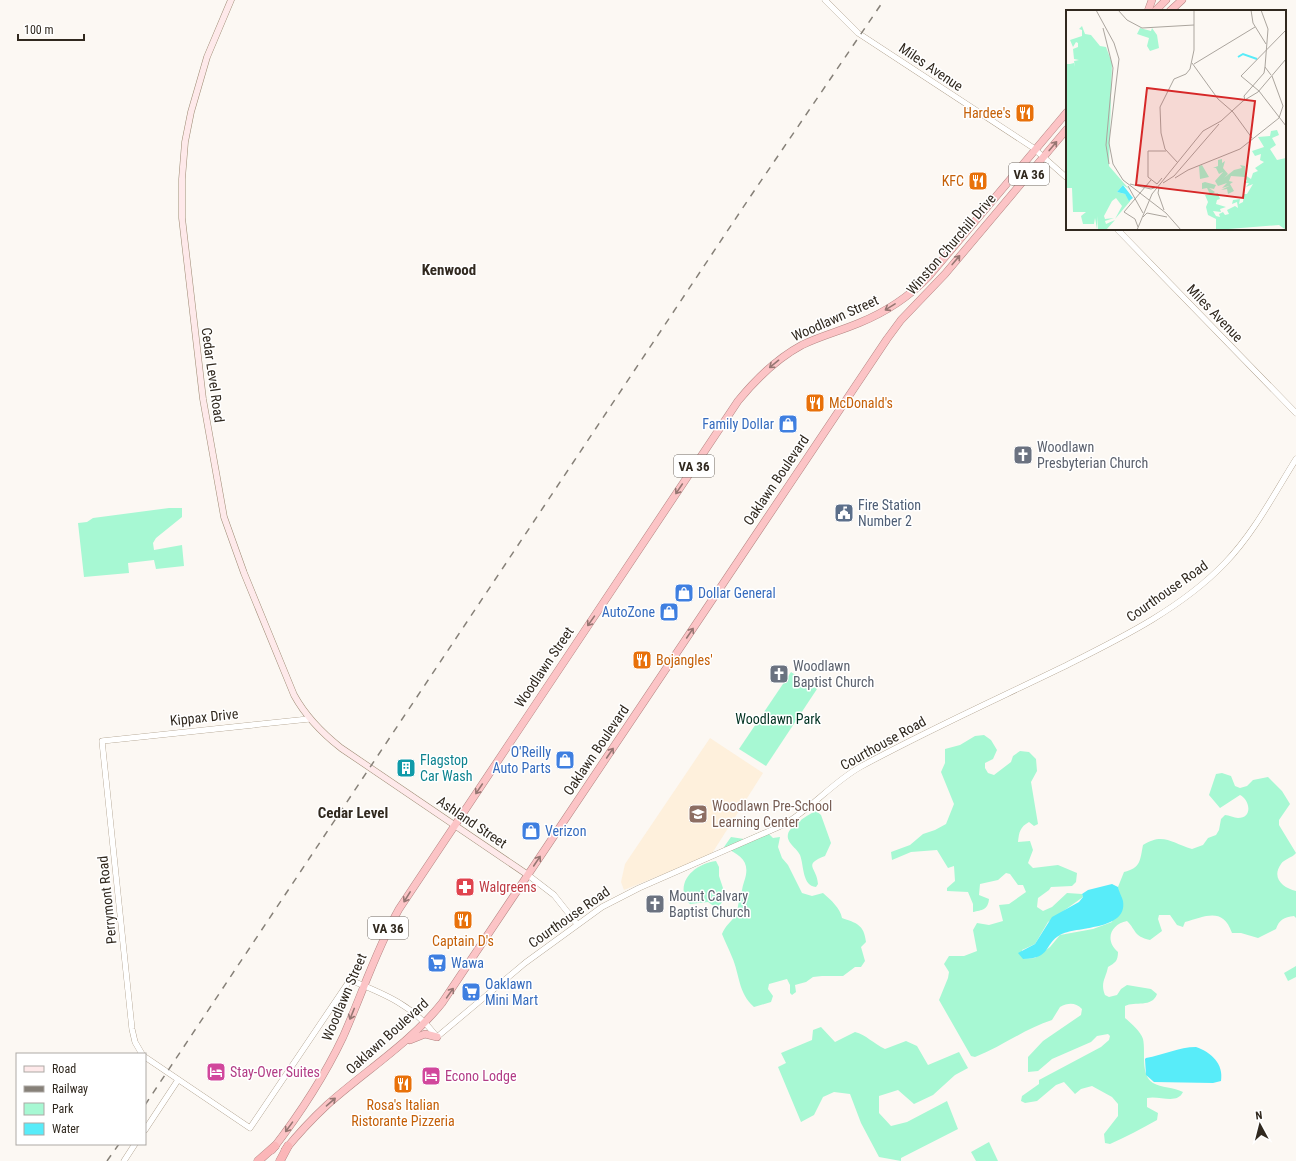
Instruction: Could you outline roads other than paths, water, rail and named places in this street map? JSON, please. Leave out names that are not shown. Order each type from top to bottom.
[{"type":"highway","points":[[1148,10],[1152,0]]},
{"type":"highway","points":[[1156,10],[1166,0]]},
{"type":"highway","points":[[1171,10],[1180,1]]},
{"type":"highway","name":"VA 36","points":[[1036,150],[1066,113]]},
{"type":"highway","name":"Winston Churchill Drive","points":[[901,320],[945,274],[1066,130]]},
{"type":"highway","name":"Woodlawn Street","points":[[275,1146],[308,1099],[327,1068],[348,1025],[376,953],[396,914],[721,426],[748,388],[769,368],[792,351],[818,338],[858,324],[882,312],[900,301],[921,284],[1036,150]]},
{"type":"highway","name":"Oaklawn Boulevard","points":[[276,1161],[288,1146],[327,1105],[425,1023],[453,989],[877,353],[901,320]]},
{"type":"highway","points":[[404,1042],[424,1034],[437,1037]]},
{"type":"highway","name":"VA 36","points":[[263,1161],[275,1146]]},
{"type":"highway","points":[[258,1161],[275,1146]]},
{"type":"highway","points":[[280,1161],[288,1146]]},
{"type":"main road","name":"Cedar Level Road","points":[[231,0],[207,57],[193,100],[187,130],[181,200],[185,249],[203,398],[224,517],[236,552],[294,695],[309,719],[325,735]]},
{"type":"main road","name":"Ashland Street","points":[[325,735],[528,875]]},
{"type":"street","name":"Miles Avenue","points":[[825,0],[858,33],[1036,150],[1066,177]]},
{"type":"street","name":"Miles Avenue","points":[[1118,230],[1296,413]]},
{"type":"street","name":"Courthouse Road","points":[[437,1037],[510,975],[577,924],[615,899],[783,825],[797,817],[844,778],[860,768],[924,734],[1109,644],[1152,619],[1201,585],[1226,562],[1257,520],[1296,459]]},
{"type":"street","name":"Kippax Drive","points":[[102,741],[309,719]]},
{"type":"street","name":"Perrymont Road","points":[[102,741],[132,1029],[135,1042],[141,1053]]},
{"type":"street","name":"Ashland Street","points":[[528,875],[554,894],[577,924]]},
{"type":"street","points":[[146,1058],[250,1128],[350,980],[399,1001],[425,1023],[437,1037]]},
{"type":"street","points":[[146,1128],[178,1080]]},
{"type":"street","points":[[124,1161],[135,1145]]},
{"type":"water","points":[[1112,884],[1118,887],[1123,901],[1122,911],[1117,918],[1109,923],[1099,926],[1067,932],[1060,935],[1051,943],[1043,954],[1038,957],[1023,959],[1018,953],[1035,944],[1052,917],[1079,902],[1083,897],[1082,894],[1088,890]]},
{"type":"water","points":[[1196,1047],[1211,1055],[1218,1064],[1221,1081],[1213,1083],[1154,1082],[1146,1075],[1146,1058],[1183,1048]]},
{"type":"railway","points":[[146,1103],[748,200],[884,0]]},
{"type":"railway","points":[[107,1161],[118,1145]]},
{"type":"place","name":"Hardee's","points":[[1025,113]]},
{"type":"place","name":"KFC","points":[[978,181]]},
{"type":"place","name":"McDonald's","points":[[815,403]]},
{"type":"place","name":"Family Dollar","points":[[788,424]]},
{"type":"place","name":"Woodlawn Presbyterian Church","points":[[1023,455]]},
{"type":"place","name":"Fire Station Number 2","points":[[844,513]]},
{"type":"place","name":"Dollar General","points":[[684,593]]},
{"type":"place","name":"AutoZone","points":[[669,612]]},
{"type":"place","name":"Bojangles'","points":[[642,660]]},
{"type":"place","name":"Woodlawn Baptist Church","points":[[779,674]]},
{"type":"place","name":"O'Reilly Auto Parts","points":[[565,760]]},
{"type":"place","name":"Flagstop Car Wash","points":[[406,768]]},
{"type":"place","name":"Woodlawn Pre-School Learning Center","points":[[698,814]]},
{"type":"place","name":"Verizon","points":[[531,831]]},
{"type":"place","name":"Walgreens","points":[[465,887]]},
{"type":"place","name":"Mount Calvary Baptist Church","points":[[655,904]]},
{"type":"place","name":"Captain D's","points":[[463,920]]},
{"type":"place","name":"Wawa","points":[[437,963]]},
{"type":"place","name":"Oaklawn Mini Mart","points":[[471,992]]},
{"type":"place","name":"Stay-Over Suites","points":[[216,1072]]},
{"type":"place","name":"Econo Lodge","points":[[431,1076]]},
{"type":"place","name":"Rosa's Italian Ristorante Pizzeria","points":[[403,1084]]},
{"type":"district","name":"Kenwood","points":[[449,270]]},
{"type":"district","name":"Cedar Level","points":[[353,813]]},
{"type":"park label","name":"Woodlawn Park","points":[[778,719]]}]
